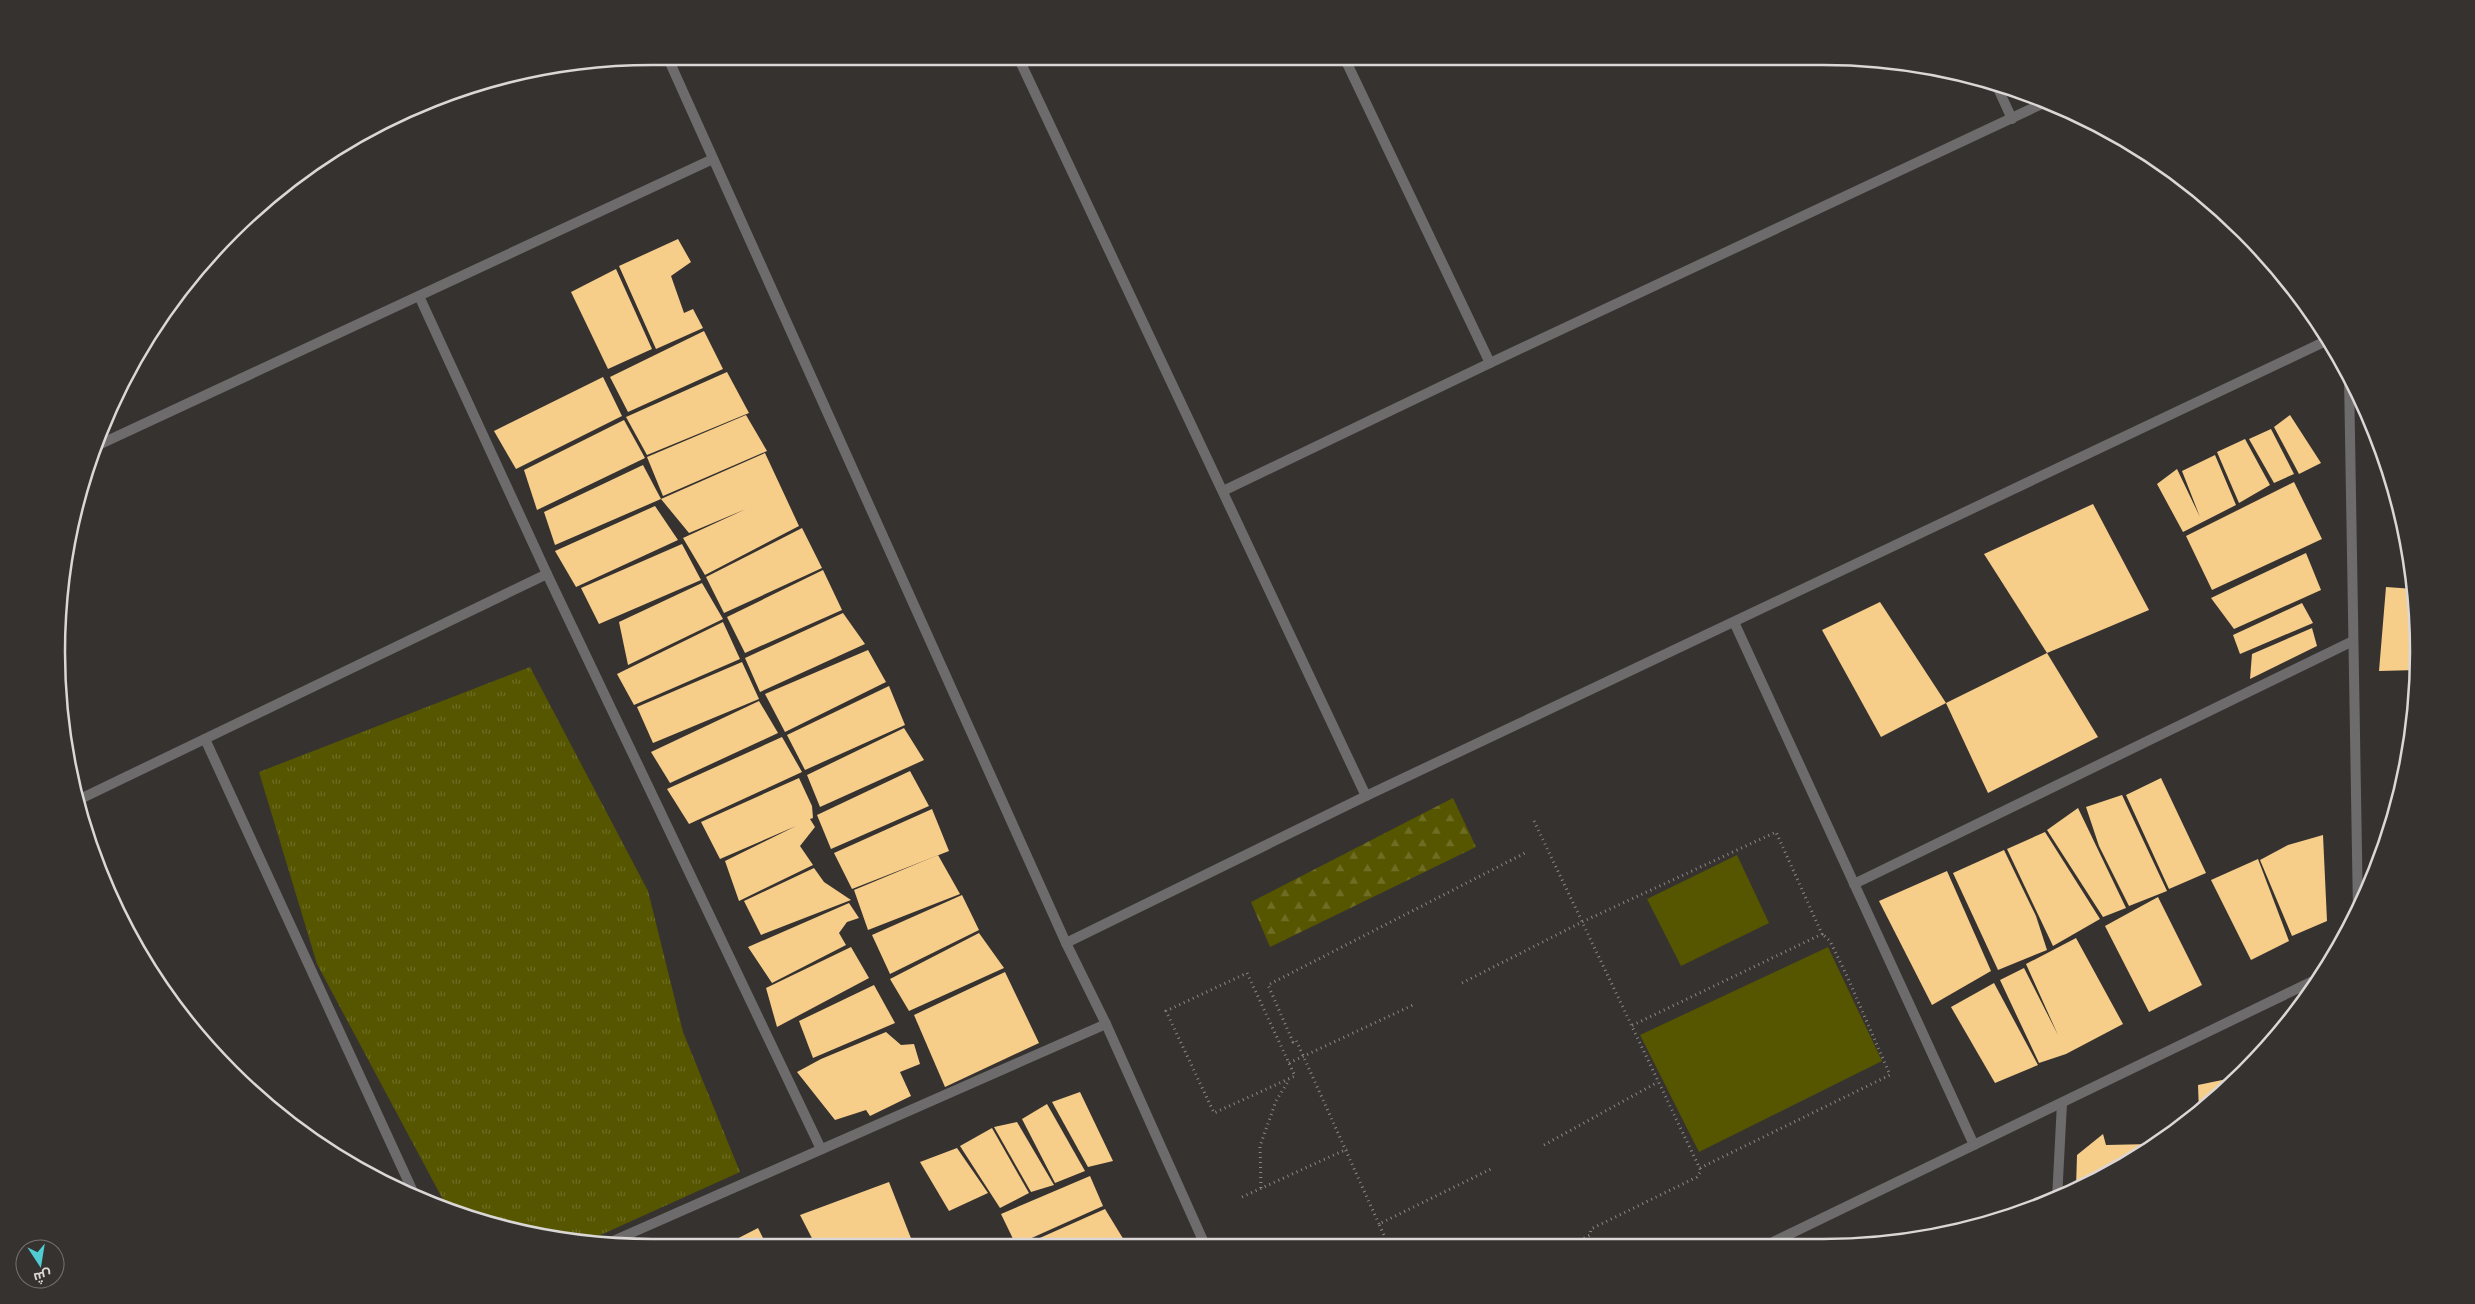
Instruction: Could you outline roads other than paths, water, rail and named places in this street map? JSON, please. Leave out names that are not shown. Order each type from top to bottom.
[{"type":"street","points":[[671,65],[1066,943],[1106,1024],[1202,1239]]},
{"type":"street","points":[[1022,65],[1366,796]]},
{"type":"street","points":[[1348,65],[1490,363]]},
{"type":"street","points":[[2000,92],[2012,119]]},
{"type":"street","points":[[1223,491],[1490,363],[2038,106]]},
{"type":"street","points":[[104,442],[713,159]]},
{"type":"street","points":[[418,296],[547,574],[821,1149]]},
{"type":"street","points":[[1066,943],[1366,796],[2321,343]]},
{"type":"street","points":[[2349,393],[2358,893]]},
{"type":"street","points":[[83,797],[547,574]]},
{"type":"street","points":[[1734,622],[1974,1145]]},
{"type":"street","points":[[1854,884],[2354,641]]},
{"type":"street","points":[[205,739],[411,1187]]},
{"type":"street","points":[[1779,1239],[2307,984]]},
{"type":"street","points":[[619,1238],[1106,1024]]},
{"type":"street","points":[[2057,1190],[2062,1103]]}]
